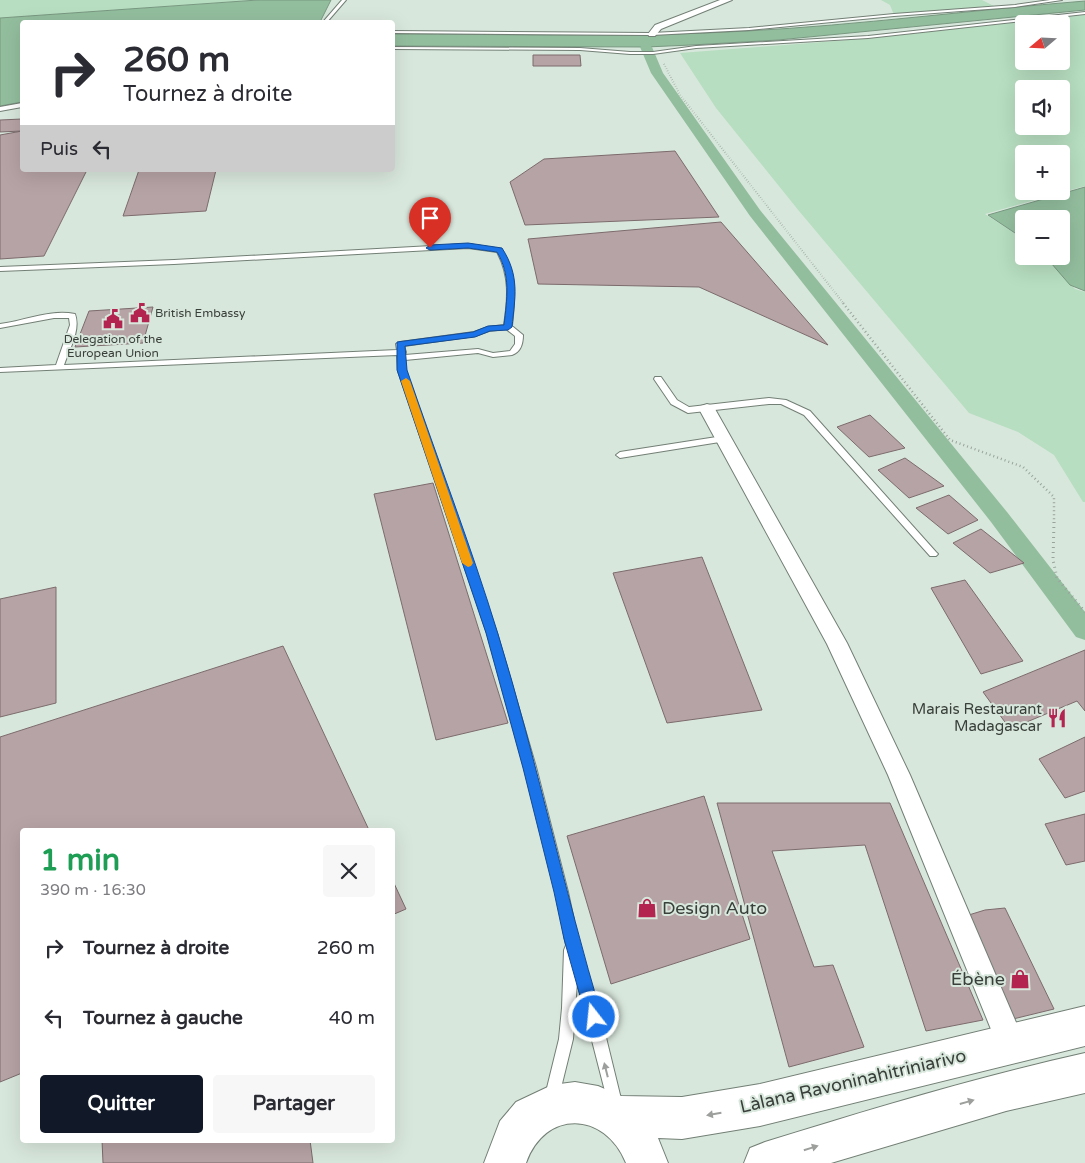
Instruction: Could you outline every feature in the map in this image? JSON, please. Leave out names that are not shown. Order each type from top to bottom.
[{"type":"main road","name":"Làlana Ravoninahitriniarivo","points":[[618,1117],[655,1119],[711,1114],[760,1105],[1085,1026]]},
{"type":"main road","points":[[765,1163],[878,1127],[1085,1072]]},
{"type":"main road","name":"Làlana Ravoninahitriniarivo","points":[[501,1157],[527,1121],[550,1106],[576,1101],[602,1107],[629,1126],[638,1140],[647,1163]]},
{"type":"street","points":[[652,34],[658,28],[728,0]]},
{"type":"street","points":[[707,409],[837,644],[899,775],[1011,1044]]},
{"type":"lane","points":[[327,20],[344,0]]},
{"type":"lane","points":[[395,32],[652,34],[749,29],[1015,6],[1060,0]]},
{"type":"lane","points":[[395,48],[580,49],[655,53],[696,47],[868,37],[1085,13]]},
{"type":"lane","points":[[0,108],[20,105]]},
{"type":"lane","points":[[0,269],[174,262],[468,246],[499,250],[508,264],[512,289],[508,327]]},
{"type":"lane","points":[[0,326],[12,326],[59,313],[72,316],[74,325],[59,368]]},
{"type":"lane","points":[[0,370],[402,355],[478,351],[493,355],[512,353],[519,344],[519,335],[508,327],[488,329],[475,334],[400,344],[402,355],[402,370],[492,633],[530,768],[562,892],[571,939],[594,1017],[618,1117]]},
{"type":"lane","points":[[658,379],[674,402],[681,407],[695,410],[769,401],[783,402],[807,413],[933,554]]},
{"type":"lane","points":[[620,455],[723,438]]},
{"type":"lane","points":[[550,1106],[566,1039],[571,939]]},
{"type":"path","points":[[655,53],[680,95],[950,440],[1022,467],[1054,497],[1053,560],[1057,578],[1085,612]]},
{"type":"shaded area","points":[[0,0],[258,0],[0,18]]},
{"type":"shaded area","points":[[258,0],[331,0],[321,20],[20,20],[20,102],[0,106],[0,18]]},
{"type":"shaded area","points":[[881,0],[982,0],[998,8],[894,15],[890,5]]},
{"type":"shaded area","points":[[1085,1],[1085,10],[1015,15],[1015,17],[778,40],[646,47],[395,46],[395,34],[614,35],[703,33],[832,25]]},
{"type":"shaded area","points":[[1085,15],[1085,186],[1070,190],[1070,145],[1015,145],[1015,200],[1035,200],[985,214],[1015,233],[1015,265],[1054,265],[1075,289],[1085,292],[1085,502],[1083,502],[1054,455],[1018,432],[969,413],[799,211],[716,108],[680,53],[874,38],[1015,23],[1015,70],[1070,70],[1070,17]]},
{"type":"shaded area","points":[[1085,187],[1085,291],[1070,285],[1053,265],[1070,265],[1070,210],[1015,210],[1015,233],[988,215],[1040,200],[1070,200],[1070,191]]},
{"type":"building","points":[[533,55],[580,55],[581,66],[533,66]]},
{"type":"building","points":[[20,119],[20,131],[0,132],[0,120]]},
{"type":"building","points":[[20,131],[20,172],[86,172],[44,256],[0,259],[0,135]]},
{"type":"building","points":[[675,151],[719,217],[525,225],[510,182],[544,159]]},
{"type":"building","points":[[138,172],[216,172],[206,211],[123,216]]},
{"type":"building","points":[[721,222],[828,345],[699,287],[538,284],[528,239]]},
{"type":"building","points":[[153,307],[143,343],[75,347],[89,311]]},
{"type":"building","points":[[870,415],[905,448],[869,457],[837,427]]},
{"type":"building","points":[[905,458],[944,486],[909,498],[878,470]]},
{"type":"building","points":[[433,483],[508,723],[436,740],[374,494]]},
{"type":"building","points":[[949,495],[978,520],[948,534],[916,508]]},
{"type":"building","points":[[981,529],[1024,563],[990,573],[953,543]]},
{"type":"building","points":[[702,557],[762,710],[667,723],[613,573]]},
{"type":"building","points":[[965,580],[1023,661],[981,674],[931,588]]},
{"type":"building","points":[[56,587],[56,703],[0,717],[0,599]]},
{"type":"building","points":[[283,646],[368,828],[20,828],[20,1074],[0,1082],[0,737]]},
{"type":"building","points":[[1085,650],[1085,711],[1077,701],[1010,729],[983,692]]},
{"type":"building","points":[[1085,737],[1085,791],[1065,798],[1039,759]]},
{"type":"building","points":[[704,796],[750,939],[611,984],[567,836]]},
{"type":"building","points":[[717,803],[890,803],[983,1020],[926,1031],[865,845],[772,851],[814,967],[833,965],[864,1047],[789,1067]]},
{"type":"building","points":[[1085,814],[1085,861],[1066,865],[1045,824]]},
{"type":"building","points":[[395,885],[406,909],[395,914]]},
{"type":"building","points":[[1005,908],[1054,1009],[1009,1020],[959,918],[985,910]]},
{"type":"building","points":[[102,1143],[310,1143],[313,1163],[103,1163]]},
{"type":"waterway","points":[[646,47],[657,73],[755,213],[999,517],[1085,630]]},
{"type":"slow traffic","points":[[406,381],[434,468],[468,563]]},
{"type":"place","name":"British Embassy","points":[[140,313]]},
{"type":"place","name":"Delegation of the European Union","points":[[113,319]]},
{"type":"place","name":"Marais Restaurant Madagascar","points":[[1057,718]]},
{"type":"place","name":"Design Auto","points":[[647,908]]},
{"type":"place","name":"Ébène","points":[[1020,979]]},
{"type":"route","points":[[430,248],[468,246],[499,250],[508,264],[512,289],[508,327],[488,329],[475,334],[400,344],[403,358],[402,370],[492,633],[530,768],[562,892],[571,939],[594,1017]]}]
